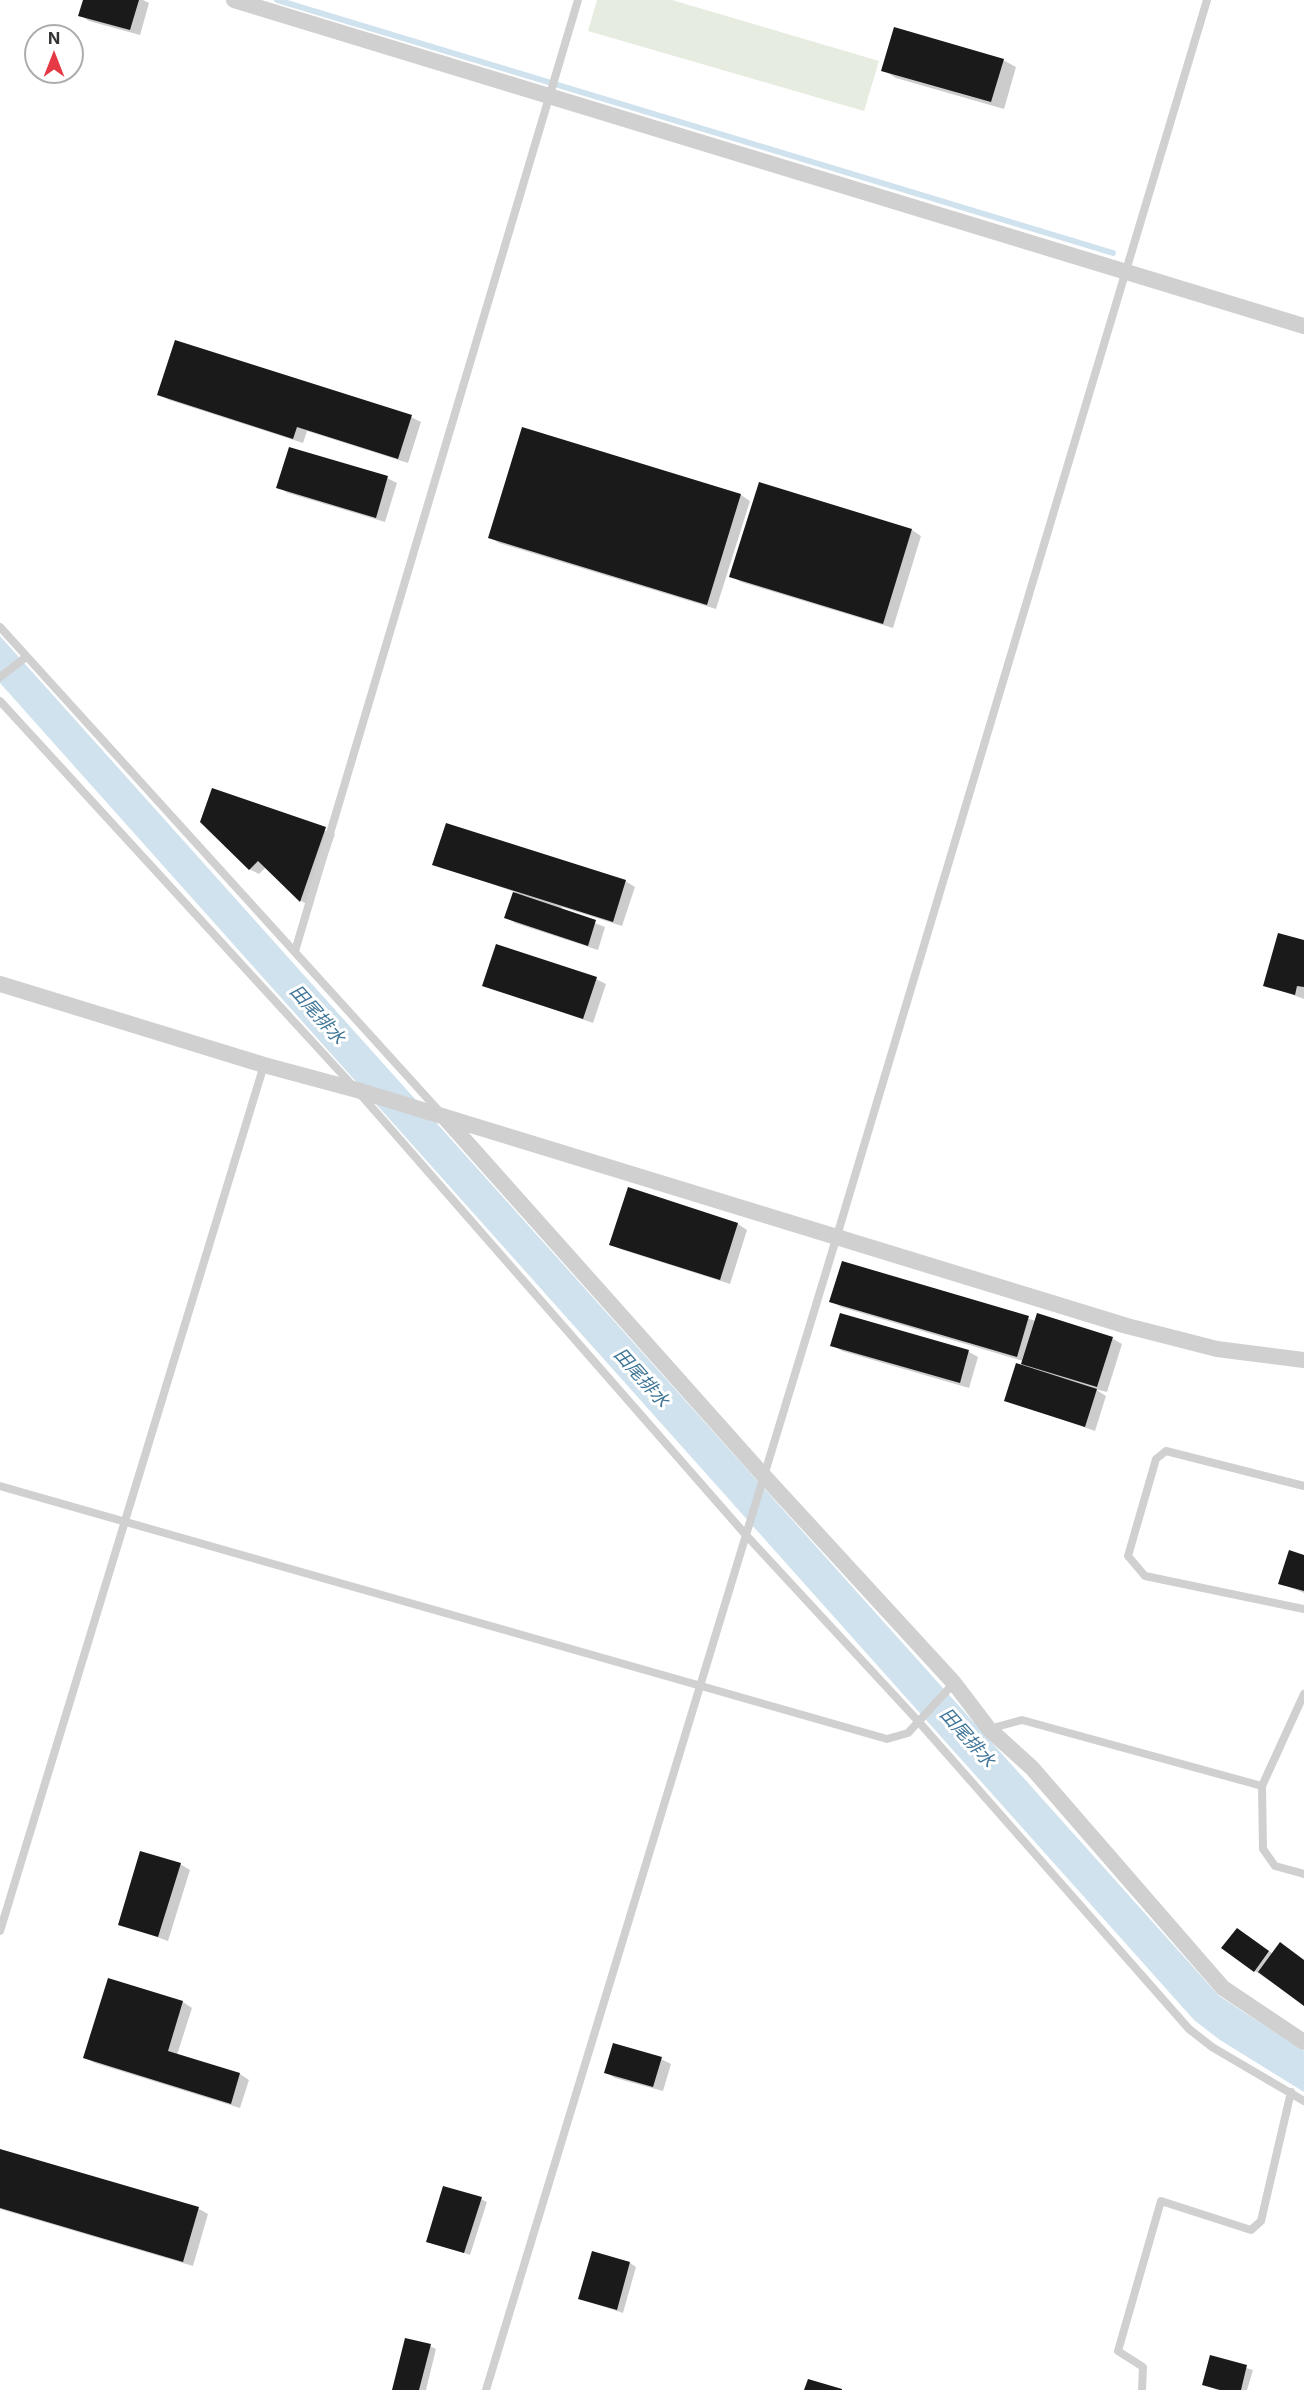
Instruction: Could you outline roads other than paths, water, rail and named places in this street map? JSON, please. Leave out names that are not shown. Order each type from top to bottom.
[{"type":"street","points":[[234,0],[1304,326]]},
{"type":"street","points":[[0,984],[264,1065],[357,1090],[836,1239],[1126,1326],[1217,1349],[1304,1360]]},
{"type":"street","points":[[445,1118],[764,1476],[948,1688],[1032,1768],[1223,1988],[1304,2042]]},
{"type":"lane","points":[[295,951],[578,0]]},
{"type":"lane","points":[[486,2390],[836,1239],[1207,0]]},
{"type":"lane","points":[[0,627],[445,1118]]},
{"type":"lane","points":[[0,677],[26,657]]},
{"type":"lane","points":[[0,700],[357,1090],[745,1534],[918,1721],[1189,2029],[1212,2047],[1304,2101]]},
{"type":"lane","points":[[0,1931],[123,1521],[264,1065]]},
{"type":"lane","points":[[1304,1486],[1166,1451],[1156,1460],[1128,1556],[1145,1576],[1304,1610]]},
{"type":"lane","points":[[0,1486],[701,1684],[887,1739],[908,1733],[948,1688]]},
{"type":"lane","points":[[1304,1694],[1262,1786],[1263,1849],[1275,1866],[1304,1874]]},
{"type":"lane","points":[[989,1729],[1022,1720],[1262,1786]]},
{"type":"lane","points":[[1142,2390],[1143,2367],[1118,2350],[1161,2200],[1251,2230],[1261,2221],[1291,2092]]},
{"type":"water","name":"田尾排水","points":[[0,636],[1219,1996],[1304,2051],[1304,2092],[1220,2040],[1194,2020],[0,683]]},
{"type":"waterway","points":[[277,0],[1113,253]]}]
